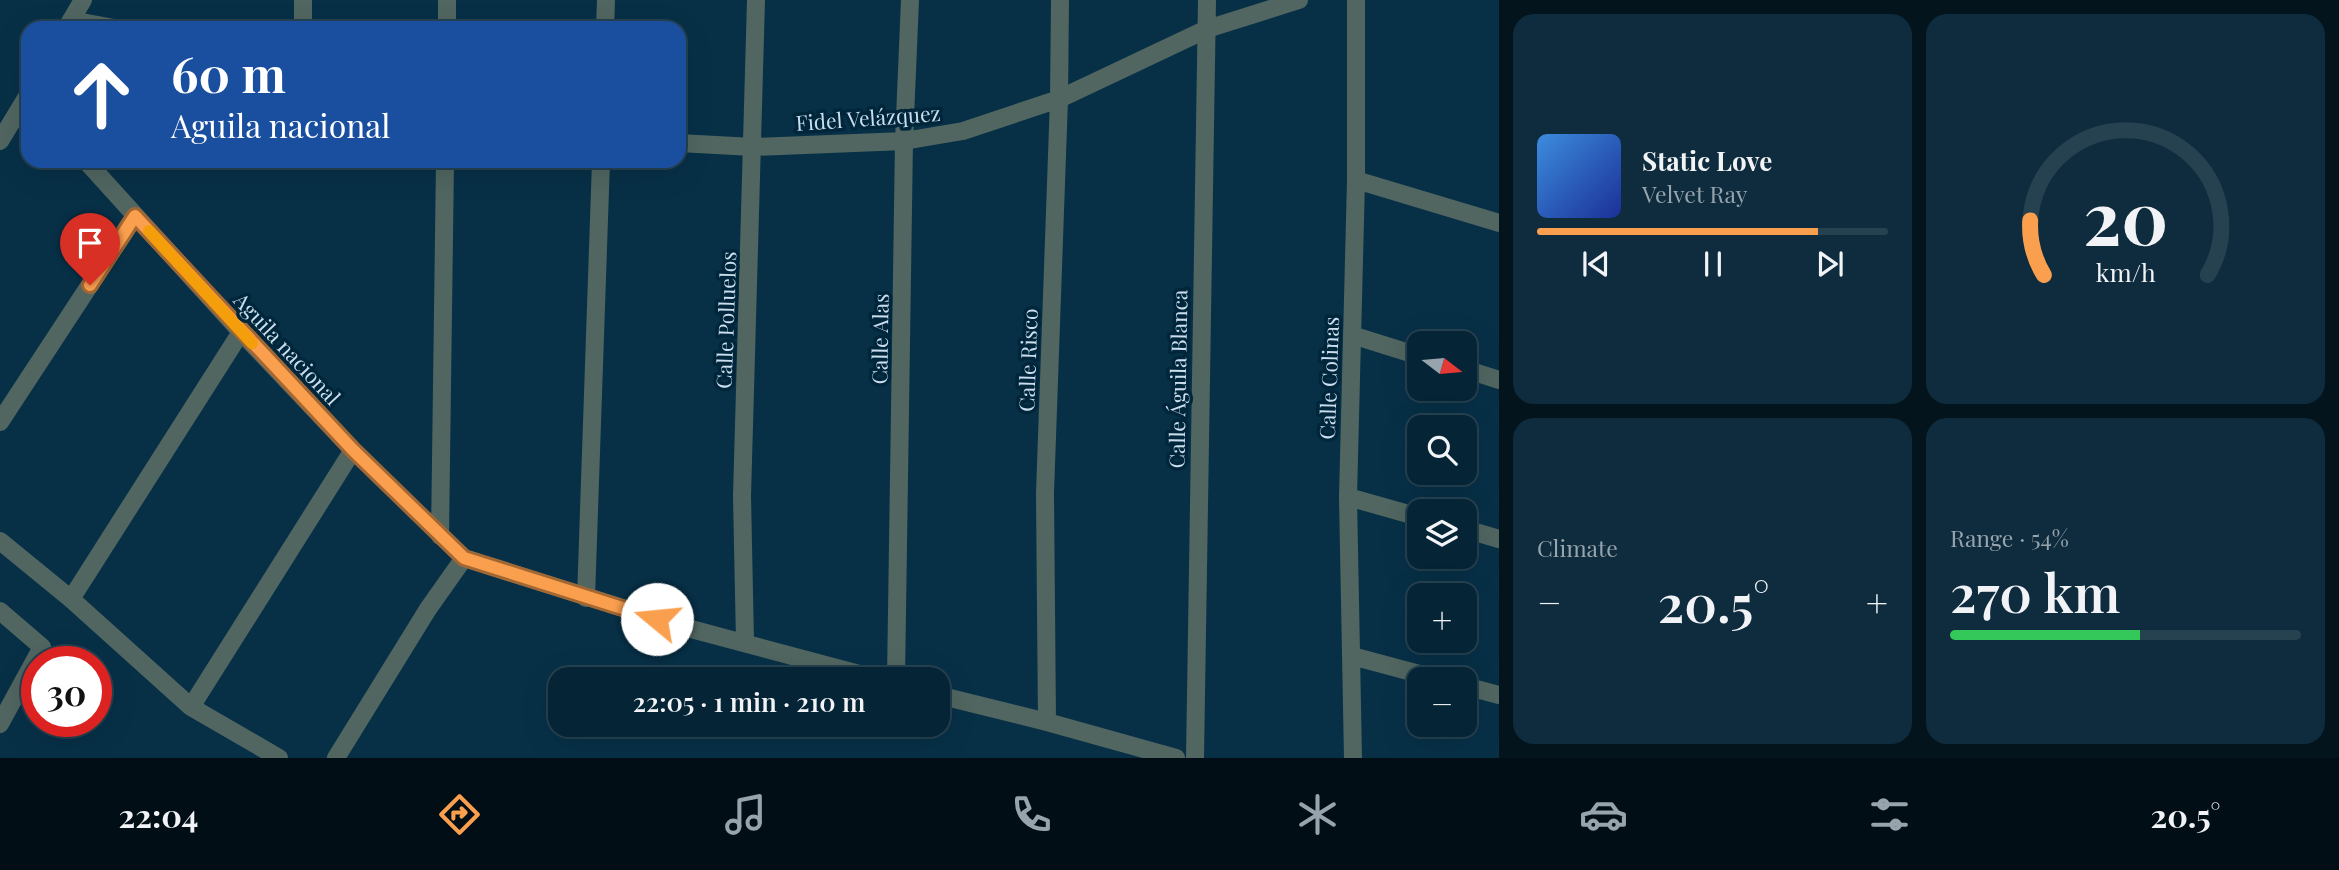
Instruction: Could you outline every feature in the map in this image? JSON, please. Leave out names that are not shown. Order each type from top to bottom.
[{"type":"street","points":[[71,21],[82,0]]},
{"type":"street","points":[[303,0],[303,21]]},
{"type":"street","points":[[447,0],[447,21]]},
{"type":"street","points":[[605,21],[606,0]]},
{"type":"street","name":"Calle Polluelos","points":[[744,642],[742,496],[756,0]]},
{"type":"street","name":"Calle Alas","points":[[896,667],[904,141],[910,0]]},
{"type":"street","name":"Calle Risco","points":[[1047,722],[1045,493],[1060,0]]},
{"type":"street","name":"Calle Águila Blanca","points":[[1195,758],[1207,0]]},
{"type":"street","name":"Fidel Velázquez","points":[[686,143],[753,147],[904,141],[963,131],[1059,99],[1207,29],[1299,0]]},
{"type":"street","name":"Calle Colinas","points":[[1353,758],[1348,497],[1356,180],[1356,0]]},
{"type":"street","points":[[0,141],[21,108]]},
{"type":"street","name":"Aguila nacional","points":[[92,168],[241,332],[353,450],[464,558]]},
{"type":"street","points":[[440,536],[445,168]]},
{"type":"street","points":[[586,598],[601,168]]},
{"type":"street","points":[[1356,180],[1499,223]]},
{"type":"street","points":[[0,422],[135,216]]},
{"type":"street","points":[[71,599],[241,332]]},
{"type":"street","points":[[1352,335],[1407,352]]},
{"type":"street","points":[[1477,373],[1499,380]]},
{"type":"street","points":[[191,707],[353,450]]},
{"type":"street","points":[[1348,497],[1407,514]]},
{"type":"street","points":[[1477,533],[1499,539]]},
{"type":"street","points":[[0,541],[71,599],[191,707],[279,758]]},
{"type":"street","points":[[336,758],[428,609],[464,558],[586,598],[835,667]]},
{"type":"street","points":[[0,611],[42,648],[0,724]]},
{"type":"street","points":[[1353,656],[1407,671]]},
{"type":"street","points":[[1477,689],[1499,695]]},
{"type":"street","points":[[950,698],[1176,758]]},
{"type":"slow traffic","points":[[149,231],[252,343]]},
{"type":"route","points":[[90,285],[135,216],[353,450],[464,558],[657,619]]}]
